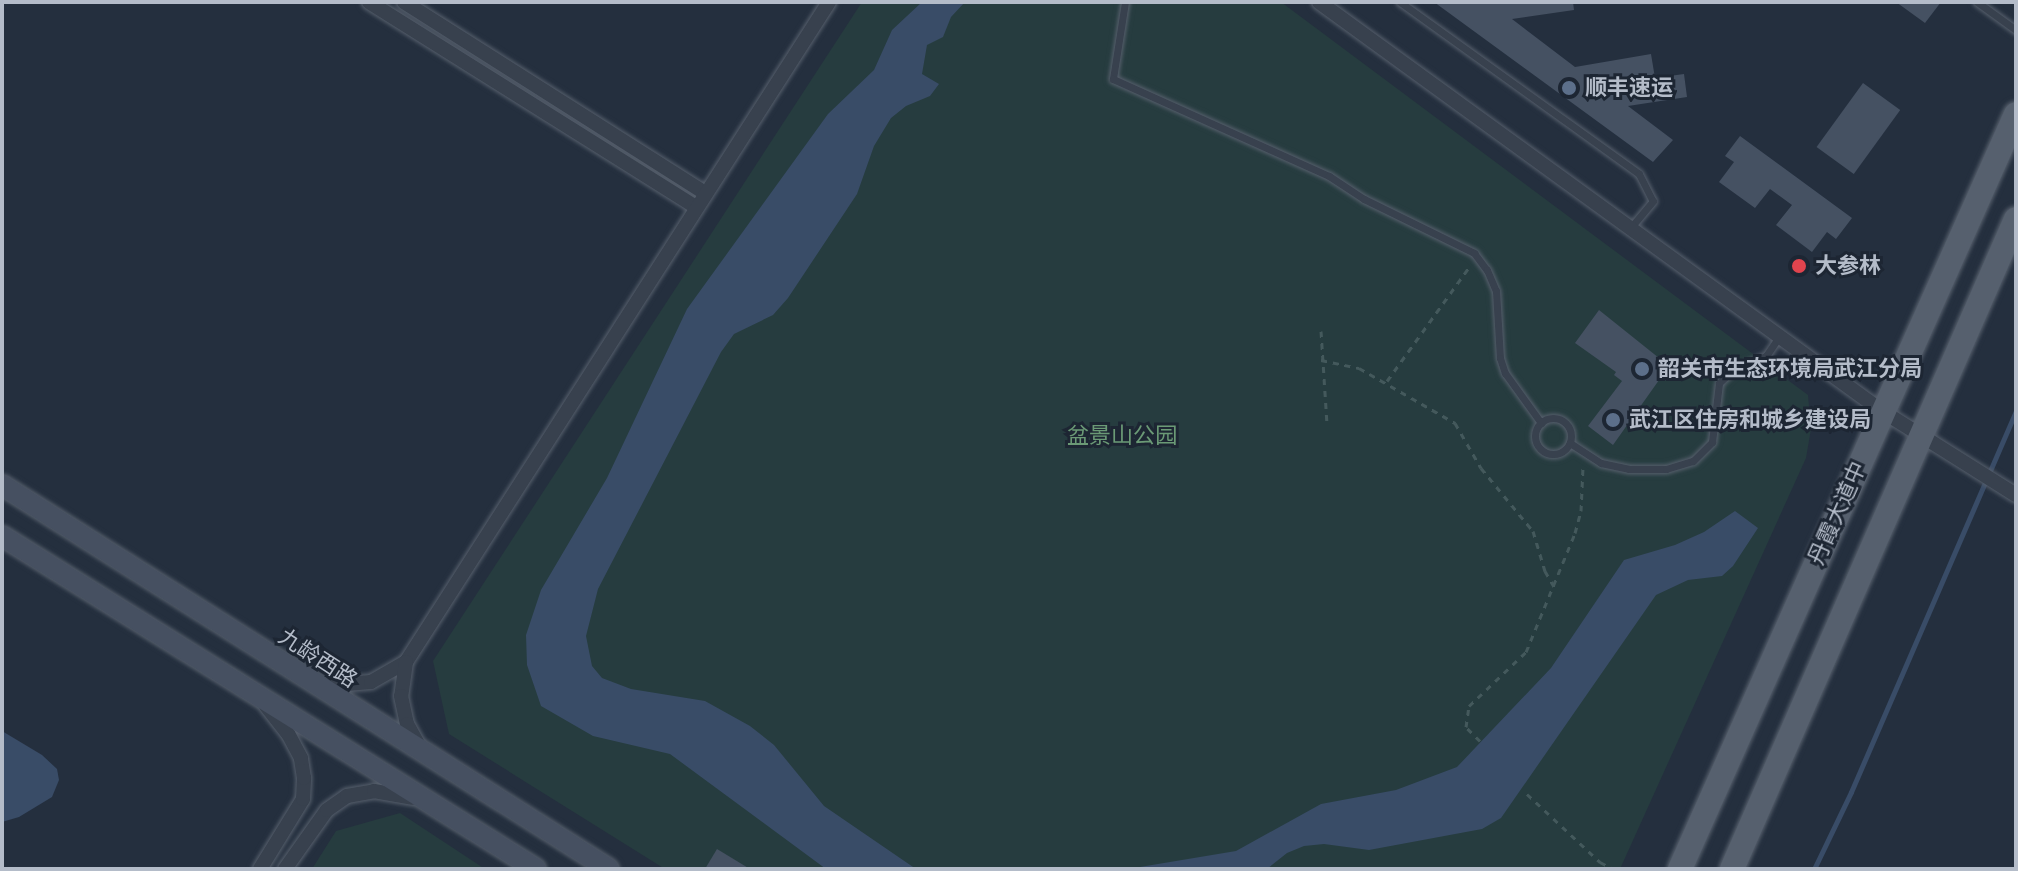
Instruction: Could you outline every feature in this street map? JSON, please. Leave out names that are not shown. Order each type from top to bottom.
[{"type":"main road","name":"丹霞大道中","points":[[1680,869],[2016,114]]},
{"type":"main road","name":"丹霞大道中","points":[[1732,869],[2016,219]]},
{"type":"main road","name":"九龄西路","points":[[2,485],[609,869]]},
{"type":"main road","points":[[2,536],[536,869]]},
{"type":"street","points":[[369,2],[696,207]]},
{"type":"street","points":[[404,2],[705,193]]},
{"type":"street","points":[[426,756],[404,712],[401,681],[406,662],[829,2]]},
{"type":"street","points":[[1319,2],[1882,411],[2013,493]]},
{"type":"street","points":[[317,686],[371,682],[406,662]]},
{"type":"street","points":[[258,696],[288,734],[301,758],[304,778],[303,799],[260,869]]},
{"type":"street","points":[[285,869],[327,810],[347,796],[382,791],[432,804]]},
{"type":"lane","points":[[1125,2],[1113,79],[1329,176],[1364,199],[1477,256],[1496,291],[1500,358],[1505,373],[1541,423]]},
{"type":"lane","points":[[1400,2],[1639,174],[1653,201],[1631,227]]},
{"type":"lane","points":[[1977,2],[2016,30]]},
{"type":"lane","points":[[1570,443],[1579,452],[1601,463],[1629,469],[1666,469],[1693,461],[1712,442],[1719,383],[1732,371],[1766,356],[1779,337]]},
{"type":"lane","points":[[1551,418],[1561,420],[1571,432],[1570,443],[1559,453],[1543,451],[1536,437],[1541,423],[1551,418]]},
{"type":"path","points":[[1387,381],[1477,256]]},
{"type":"path","points":[[1321,331],[1327,425]]},
{"type":"path","points":[[1321,360],[1359,368],[1455,423],[1481,468],[1533,531],[1545,571],[1555,588]]},
{"type":"path","points":[[1480,741],[1466,727],[1469,706],[1526,652],[1555,588],[1575,533],[1581,511],[1584,474],[1579,452]]},
{"type":"path","points":[[1527,794],[1600,862],[1613,869]]},
{"type":"path","points":[[1596,869],[1600,862]]},
{"type":"green space","name":"盆景山公园","points":[[862,2],[1281,2],[1808,395],[1811,429],[1806,458],[1620,869],[665,869],[449,734],[433,661]]},
{"type":"green space","points":[[400,813],[485,869],[312,869],[336,831]]},
{"type":"water","points":[[922,2],[965,2],[951,17],[943,37],[927,45],[922,74],[939,84],[930,96],[906,106],[891,118],[874,146],[857,194],[788,298],[773,315],[734,334],[721,352],[598,589],[586,636],[592,666],[602,678],[631,689],[705,701],[750,726],[774,745],[824,806],[916,869],[826,869],[670,754],[593,736],[541,706],[527,665],[526,635],[541,590],[607,478],[687,309],[828,114],[874,70],[892,30]]},
{"type":"water","points":[[1735,511],[1758,528],[1733,566],[1722,576],[1688,580],[1656,595],[1501,818],[1482,829],[1369,850],[1324,844],[1304,846],[1287,853],[1267,869],[1128,869],[1236,851],[1321,804],[1396,790],[1457,767],[1551,668],[1624,560],[1675,545],[1704,532]]},
{"type":"water","points":[[2,731],[42,755],[57,769],[59,780],[52,797],[19,817],[2,822]]},
{"type":"building","points":[[1434,2],[1573,2],[1574,10],[1512,19],[1575,67],[1651,54],[1655,78],[1684,74],[1687,97],[1628,106],[1673,140],[1653,162]]},
{"type":"building","points":[[1896,2],[1941,2],[1925,23]]},
{"type":"building","points":[[1863,83],[1900,110],[1854,174],[1817,147]]},
{"type":"building","points":[[1740,136],[1852,218],[1836,239],[1827,232],[1812,252],[1776,225],[1792,205],[1770,189],[1755,208],[1719,182],[1734,162],[1725,156]]},
{"type":"building","points":[[1599,310],[1669,366],[1613,445],[1588,426],[1622,381],[1614,375],[1616,372],[1575,343]]},
{"type":"building","points":[[717,849],[750,869],[705,869]]},
{"type":"waterway","points":[[1814,869],[1851,792],[2016,411]]},
{"type":"place","name":"顺丰速运","points":[[1569,88]]},
{"type":"place","name":"大参林","points":[[1799,266]]},
{"type":"place","name":"韶关市生态环境局武江分局","points":[[1642,369]]},
{"type":"place","name":"武江区住房和城乡建设局","points":[[1613,420]]}]
